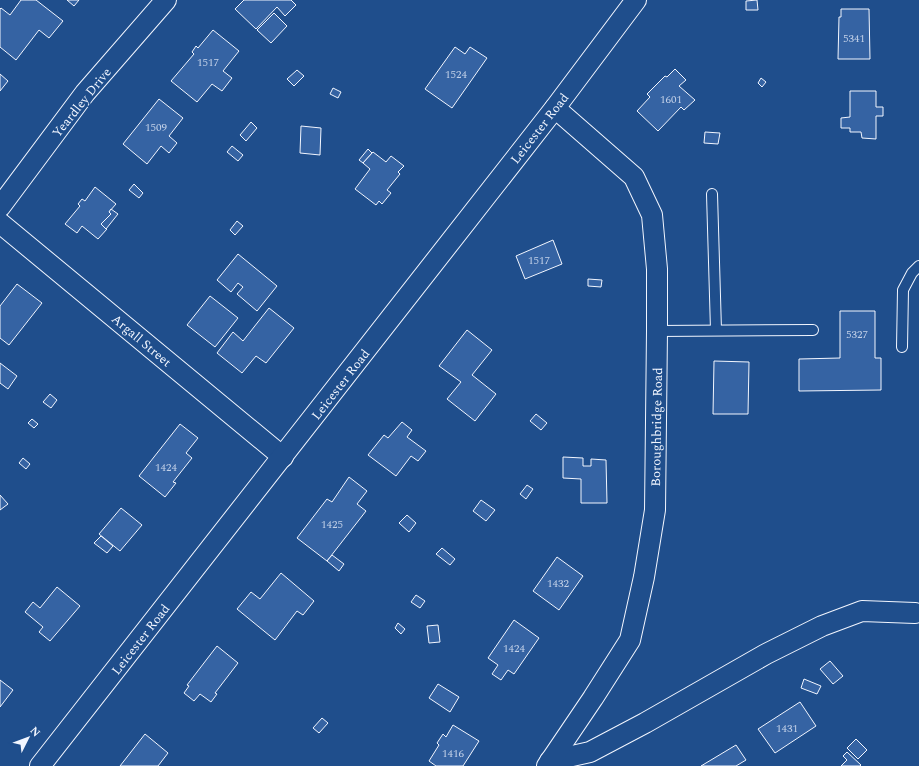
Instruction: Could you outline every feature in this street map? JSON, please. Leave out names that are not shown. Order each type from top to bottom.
[{"type":"street","name":"Yeardley Drive","points":[[0,207],[85,93],[166,0]]},
{"type":"street","name":"Leicester Road","points":[[40,766],[555,108],[636,0]]},
{"type":"street","name":"Boroughbridge Road","points":[[548,763],[593,698],[630,640],[644,577],[655,510],[658,269],[652,215],[634,177],[555,108]]},
{"type":"street","name":"Argall Street","points":[[0,223],[283,457]]},
{"type":"street","name":"Boroughbridge Road","points":[[548,763],[590,752],[645,723],[766,654],[822,626],[862,611],[915,613]]},
{"type":"lane","points":[[712,194],[716,330]]},
{"type":"lane","points":[[902,347],[903,290],[912,272],[919,266]]},
{"type":"lane","points":[[657,331],[813,330]]},
{"type":"building","points":[[21,0],[36,0],[63,21],[49,38],[39,30],[16,60],[0,47],[0,9],[1,8],[10,15]]},
{"type":"building","points":[[67,0],[79,0],[74,6]]},
{"type":"building","points":[[244,0],[291,0],[296,5],[285,16],[277,7],[256,29],[235,9]]},
{"type":"building","points":[[757,0],[758,10],[746,10],[746,1]]},
{"type":"building","points":[[841,9],[869,9],[870,59],[838,59],[839,17],[841,17]]},
{"type":"building","points":[[274,13],[287,26],[271,43],[257,30]]},
{"type":"building","points":[[213,30],[239,51],[223,71],[232,78],[222,91],[212,84],[197,102],[171,81],[194,54],[192,52],[196,46],[198,48]]},
{"type":"building","points":[[455,47],[465,54],[470,47],[487,58],[452,108],[425,89]]},
{"type":"building","points":[[675,69],[686,80],[679,86],[695,100],[684,110],[681,107],[658,131],[637,111],[650,97],[647,94],[665,76],[667,77]]},
{"type":"building","points":[[297,70],[304,76],[294,86],[287,79]]},
{"type":"building","points":[[0,74],[8,81],[0,91]]},
{"type":"building","points":[[761,78],[766,82],[762,87],[758,83]]},
{"type":"building","points":[[333,88],[341,92],[338,98],[330,94]]},
{"type":"building","points":[[850,91],[876,91],[876,107],[883,107],[883,116],[876,116],[876,139],[862,138],[861,132],[850,132],[850,128],[841,128],[841,118],[850,117]]},
{"type":"building","points":[[159,99],[183,118],[169,136],[177,143],[169,153],[161,146],[147,164],[123,144]]},
{"type":"building","points":[[251,122],[257,128],[246,141],[240,135]]},
{"type":"building","points":[[301,126],[321,128],[320,155],[300,153]]},
{"type":"building","points":[[705,132],[720,133],[718,144],[704,143]]},
{"type":"building","points":[[232,146],[243,155],[238,161],[227,152]]},
{"type":"building","points":[[368,149],[372,153],[363,163],[359,160]]},
{"type":"building","points":[[373,152],[386,162],[391,156],[404,166],[398,172],[400,174],[387,190],[391,193],[382,204],[379,201],[376,205],[355,189],[370,169],[363,163]]},
{"type":"building","points":[[134,184],[143,193],[139,198],[129,190]]},
{"type":"building","points":[[95,187],[116,204],[109,212],[111,214],[101,224],[107,229],[98,239],[82,226],[77,233],[65,224],[80,206],[78,204],[82,199],[85,201]]},
{"type":"building","points":[[111,209],[118,214],[106,229],[101,224],[111,214],[109,212]]},
{"type":"building","points":[[237,221],[243,226],[235,235],[230,230]]},
{"type":"building","points":[[553,240],[562,264],[525,279],[516,256]]},
{"type":"building","points":[[238,254],[277,286],[257,311],[237,294],[243,287],[238,283],[231,292],[217,280]]},
{"type":"building","points":[[588,279],[602,280],[601,287],[588,286]]},
{"type":"building","points":[[17,284],[42,303],[9,345],[0,338],[0,306]]},
{"type":"building","points":[[210,296],[238,318],[215,347],[187,325]]},
{"type":"building","points":[[269,308],[294,328],[266,363],[256,356],[242,373],[217,353],[233,332],[243,341]]},
{"type":"building","points":[[840,311],[875,311],[875,358],[881,358],[881,390],[799,391],[799,359],[840,358]]},
{"type":"building","points":[[467,330],[492,350],[472,375],[496,394],[475,421],[447,399],[461,382],[439,366]]},
{"type":"building","points":[[714,361],[749,362],[748,414],[713,414]]},
{"type":"building","points":[[0,363],[17,376],[8,389],[0,383]]},
{"type":"building","points":[[50,394],[57,400],[51,408],[43,402]]},
{"type":"building","points":[[536,414],[547,423],[541,430],[530,421]]},
{"type":"building","points":[[32,419],[38,424],[34,428],[28,423]]},
{"type":"building","points":[[402,422],[412,430],[407,437],[426,451],[418,461],[411,456],[396,476],[368,455],[384,435],[388,438]]},
{"type":"building","points":[[180,424],[198,438],[186,453],[192,458],[173,482],[176,483],[165,497],[139,476]]},
{"type":"building","points":[[563,457],[583,458],[583,466],[591,466],[591,459],[606,460],[607,503],[581,503],[581,479],[563,478]]},
{"type":"building","points":[[23,458],[30,464],[26,469],[19,463]]},
{"type":"building","points":[[349,477],[367,491],[357,504],[366,511],[327,561],[297,538],[327,499],[332,502]]},
{"type":"building","points":[[527,485],[533,489],[526,499],[520,494]]},
{"type":"building","points":[[0,495],[8,504],[0,510]]},
{"type":"building","points":[[481,500],[495,510],[486,521],[473,511]]},
{"type":"building","points":[[121,508],[142,525],[120,551],[99,534]]},
{"type":"building","points":[[407,515],[416,523],[409,532],[399,523]]},
{"type":"building","points":[[101,536],[113,546],[107,553],[94,543]]},
{"type":"building","points":[[442,548],[455,559],[450,565],[436,554]]},
{"type":"building","points":[[332,555],[344,564],[339,571],[327,561]]},
{"type":"building","points":[[557,557],[583,576],[559,610],[533,591]]},
{"type":"building","points":[[281,573],[314,601],[303,615],[297,611],[275,640],[237,609],[251,592],[260,599]]},
{"type":"building","points":[[57,587],[80,606],[50,641],[39,632],[43,627],[25,612],[33,602],[40,608]]},
{"type":"building","points":[[416,595],[425,601],[420,608],[411,602]]},
{"type":"building","points":[[514,620],[539,638],[514,674],[508,670],[501,680],[492,674],[498,665],[488,658]]},
{"type":"building","points":[[398,623],[405,629],[401,634],[395,628]]},
{"type":"building","points":[[438,625],[440,642],[429,643],[427,626]]},
{"type":"building","points":[[217,646],[238,663],[215,693],[217,694],[211,702],[200,694],[194,701],[184,693],[189,686],[187,685]]},
{"type":"building","points":[[830,661],[843,676],[833,684],[820,669]]},
{"type":"building","points":[[804,679],[821,686],[817,694],[801,688]]},
{"type":"building","points":[[0,680],[13,690],[0,707]]},
{"type":"building","points":[[438,684],[459,697],[450,712],[429,698]]},
{"type":"building","points":[[800,702],[816,726],[775,753],[758,729]]},
{"type":"building","points":[[322,718],[328,723],[319,733],[313,728]]},
{"type":"building","points":[[453,725],[479,741],[463,766],[436,766],[429,761],[439,745],[437,743],[443,734],[446,737]]},
{"type":"building","points":[[145,734],[168,753],[158,766],[120,766]]},
{"type":"building","points":[[856,739],[867,750],[858,759],[847,748]]},
{"type":"building","points":[[736,745],[746,760],[736,766],[701,766]]},
{"type":"building","points":[[847,752],[861,765],[860,766],[841,766],[847,760],[843,756]]}]
